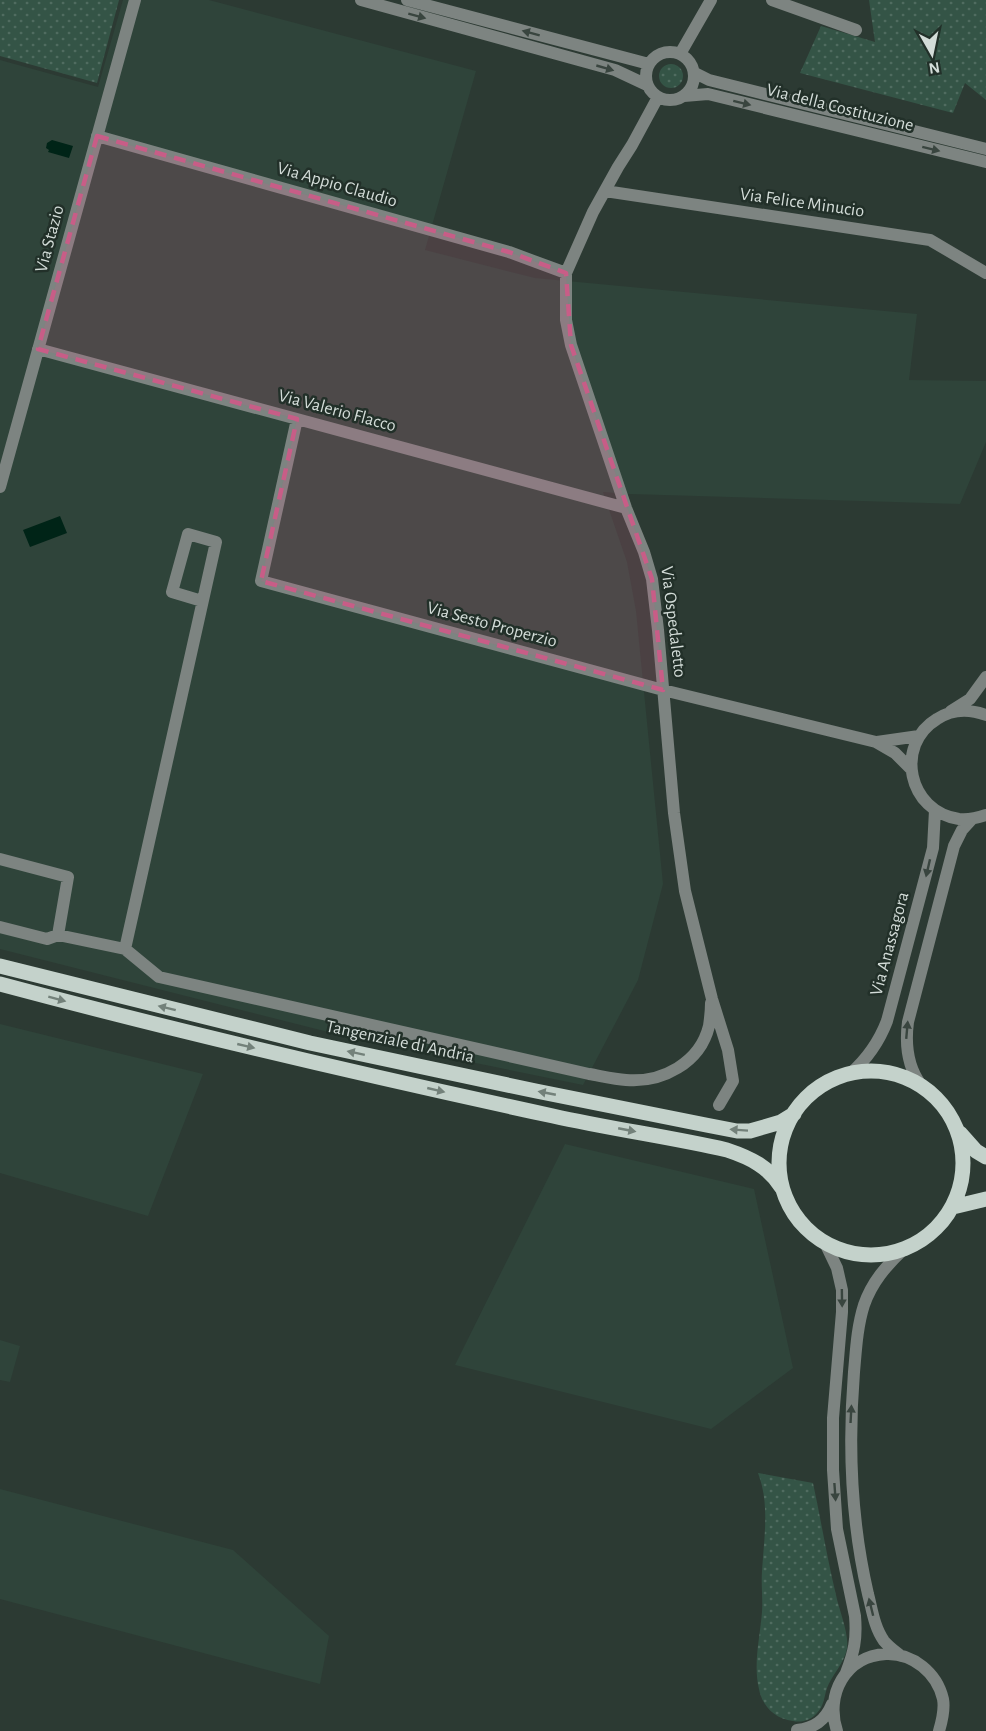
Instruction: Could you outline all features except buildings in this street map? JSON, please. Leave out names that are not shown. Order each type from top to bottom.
[{"type":"main road","name":"Tangenziale di Andria","points":[[0,966],[310,1043],[737,1131],[757,1130],[781,1122],[794,1114]]},
{"type":"main road","name":"Tangenziale di Andria","points":[[0,984],[142,1022],[352,1071],[557,1117],[727,1150],[747,1157],[776,1177],[798,1219],[810,1232],[825,1243],[843,1251],[863,1255],[883,1255],[903,1250],[923,1240],[940,1225],[960,1189],[964,1169],[963,1149],[948,1112],[936,1097],[921,1085],[904,1077],[886,1073],[868,1071],[850,1074],[828,1082],[809,1096],[794,1114],[785,1131],[780,1150],[779,1169],[782,1188]]},
{"type":"main road","name":"Tangenziale di Andria","points":[[957,1130],[976,1151],[986,1157]]},
{"type":"main road","points":[[952,1207],[986,1199]]},
{"type":"street","name":"Via Stazio","points":[[0,487],[135,0]]},
{"type":"street","points":[[361,0],[615,70],[647,85],[658,97]]},
{"type":"street","points":[[407,0],[649,64]]},
{"type":"street","points":[[680,54],[711,0]]},
{"type":"street","points":[[772,0],[856,30]]},
{"type":"street","points":[[647,85],[646,74],[649,64],[657,55],[672,51],[688,60],[695,73],[693,84],[684,96]]},
{"type":"street","name":"Via della Costituzione","points":[[695,73],[709,80],[986,149]]},
{"type":"street","name":"Via della Costituzione","points":[[658,97],[669,100],[708,94],[986,162]]},
{"type":"street","name":"Via Ospedaletto","points":[[658,97],[576,247],[566,273],[566,320],[571,345],[652,579],[674,813],[685,891],[712,999],[728,1050],[733,1081],[719,1105]]},
{"type":"street","name":"Via Appio Claudio","points":[[97,136],[509,252],[566,273]]},
{"type":"street","name":"Via Felice Minucio","points":[[605,191],[930,240],[986,273]]},
{"type":"street","name":"Via Valerio Flacco","points":[[38,349],[626,508]]},
{"type":"street","name":"Via Sesto Properzio","points":[[297,419],[261,581],[663,690],[876,742],[895,753],[911,769]]},
{"type":"street","points":[[125,949],[216,542],[188,534],[172,592],[202,600]]},
{"type":"street","points":[[986,677],[970,699],[930,723],[919,736],[912,752],[911,769],[915,785],[923,799],[935,810],[959,819],[972,819],[986,815]]},
{"type":"street","points":[[944,714],[961,710],[986,715]]},
{"type":"street","name":"Via Sesto Properzio","points":[[876,742],[919,736]]},
{"type":"street","name":"Via Anassagora","points":[[850,1074],[869,1054],[887,1021],[931,859],[935,810]]},
{"type":"street","name":"Via Anassagora","points":[[921,1085],[908,1057],[906,1046],[908,1022],[954,846],[962,830],[972,819]]},
{"type":"street","points":[[0,859],[68,877],[58,935]]},
{"type":"street","points":[[0,927],[48,939],[58,935],[125,949],[159,977],[627,1080],[659,1077],[684,1065],[700,1047],[708,1028],[712,999]]},
{"type":"street","points":[[800,1731],[797,1730],[807,1729],[821,1721],[829,1711],[837,1687],[846,1673],[854,1651],[856,1628],[837,1529],[832,1440],[843,1290],[837,1268],[825,1243]]},
{"type":"street","points":[[901,1656],[884,1640],[878,1629],[858,1550],[854,1512],[851,1426],[856,1347],[864,1306],[876,1280],[903,1250]]},
{"type":"street","points":[[846,1673],[859,1662],[872,1656],[886,1654],[901,1656],[916,1662],[929,1672],[938,1685],[943,1701],[943,1717],[939,1731]]},
{"type":"street","points":[[832,1703],[833,1720],[837,1731]]},
{"type":"highlighted area","points":[[97,136],[509,252],[566,273],[571,345],[652,579],[663,690],[261,581],[297,419],[38,349]]},
{"type":"shaded area","points":[[0,0],[119,0],[97,83],[0,56]]},
{"type":"shaded area","points":[[123,0],[209,0],[476,71],[425,250],[535,278],[917,314],[909,380],[986,381],[986,442],[960,504],[603,492],[627,562],[636,611],[663,884],[638,980],[583,1085],[348,1037],[0,949],[0,60],[98,87]]},
{"type":"shaded area","points":[[869,0],[986,0],[986,100],[965,83],[953,113],[800,73],[821,26],[875,42]]},
{"type":"shaded area","points":[[671,64],[676,65],[682,71],[682,81],[676,87],[671,88],[666,87],[660,81],[659,76],[660,71],[666,65]]},
{"type":"shaded area","points":[[52,140],[73,146],[69,158],[48,152],[47,143]]},
{"type":"shaded area","points":[[60,516],[67,533],[30,547],[23,530]]},
{"type":"shaded area","points":[[0,1024],[203,1074],[148,1216],[0,1173]]},
{"type":"shaded area","points":[[565,1144],[754,1189],[793,1368],[711,1429],[455,1365]]},
{"type":"shaded area","points":[[0,1340],[20,1346],[10,1382],[0,1380]]},
{"type":"shaded area","points":[[758,1473],[813,1483],[847,1636],[846,1653],[829,1683],[821,1707],[812,1717],[803,1721],[786,1720],[770,1711],[763,1701],[757,1680],[765,1521],[764,1497]]},
{"type":"shaded area","points":[[0,1489],[233,1550],[329,1636],[320,1684],[0,1599]]}]
